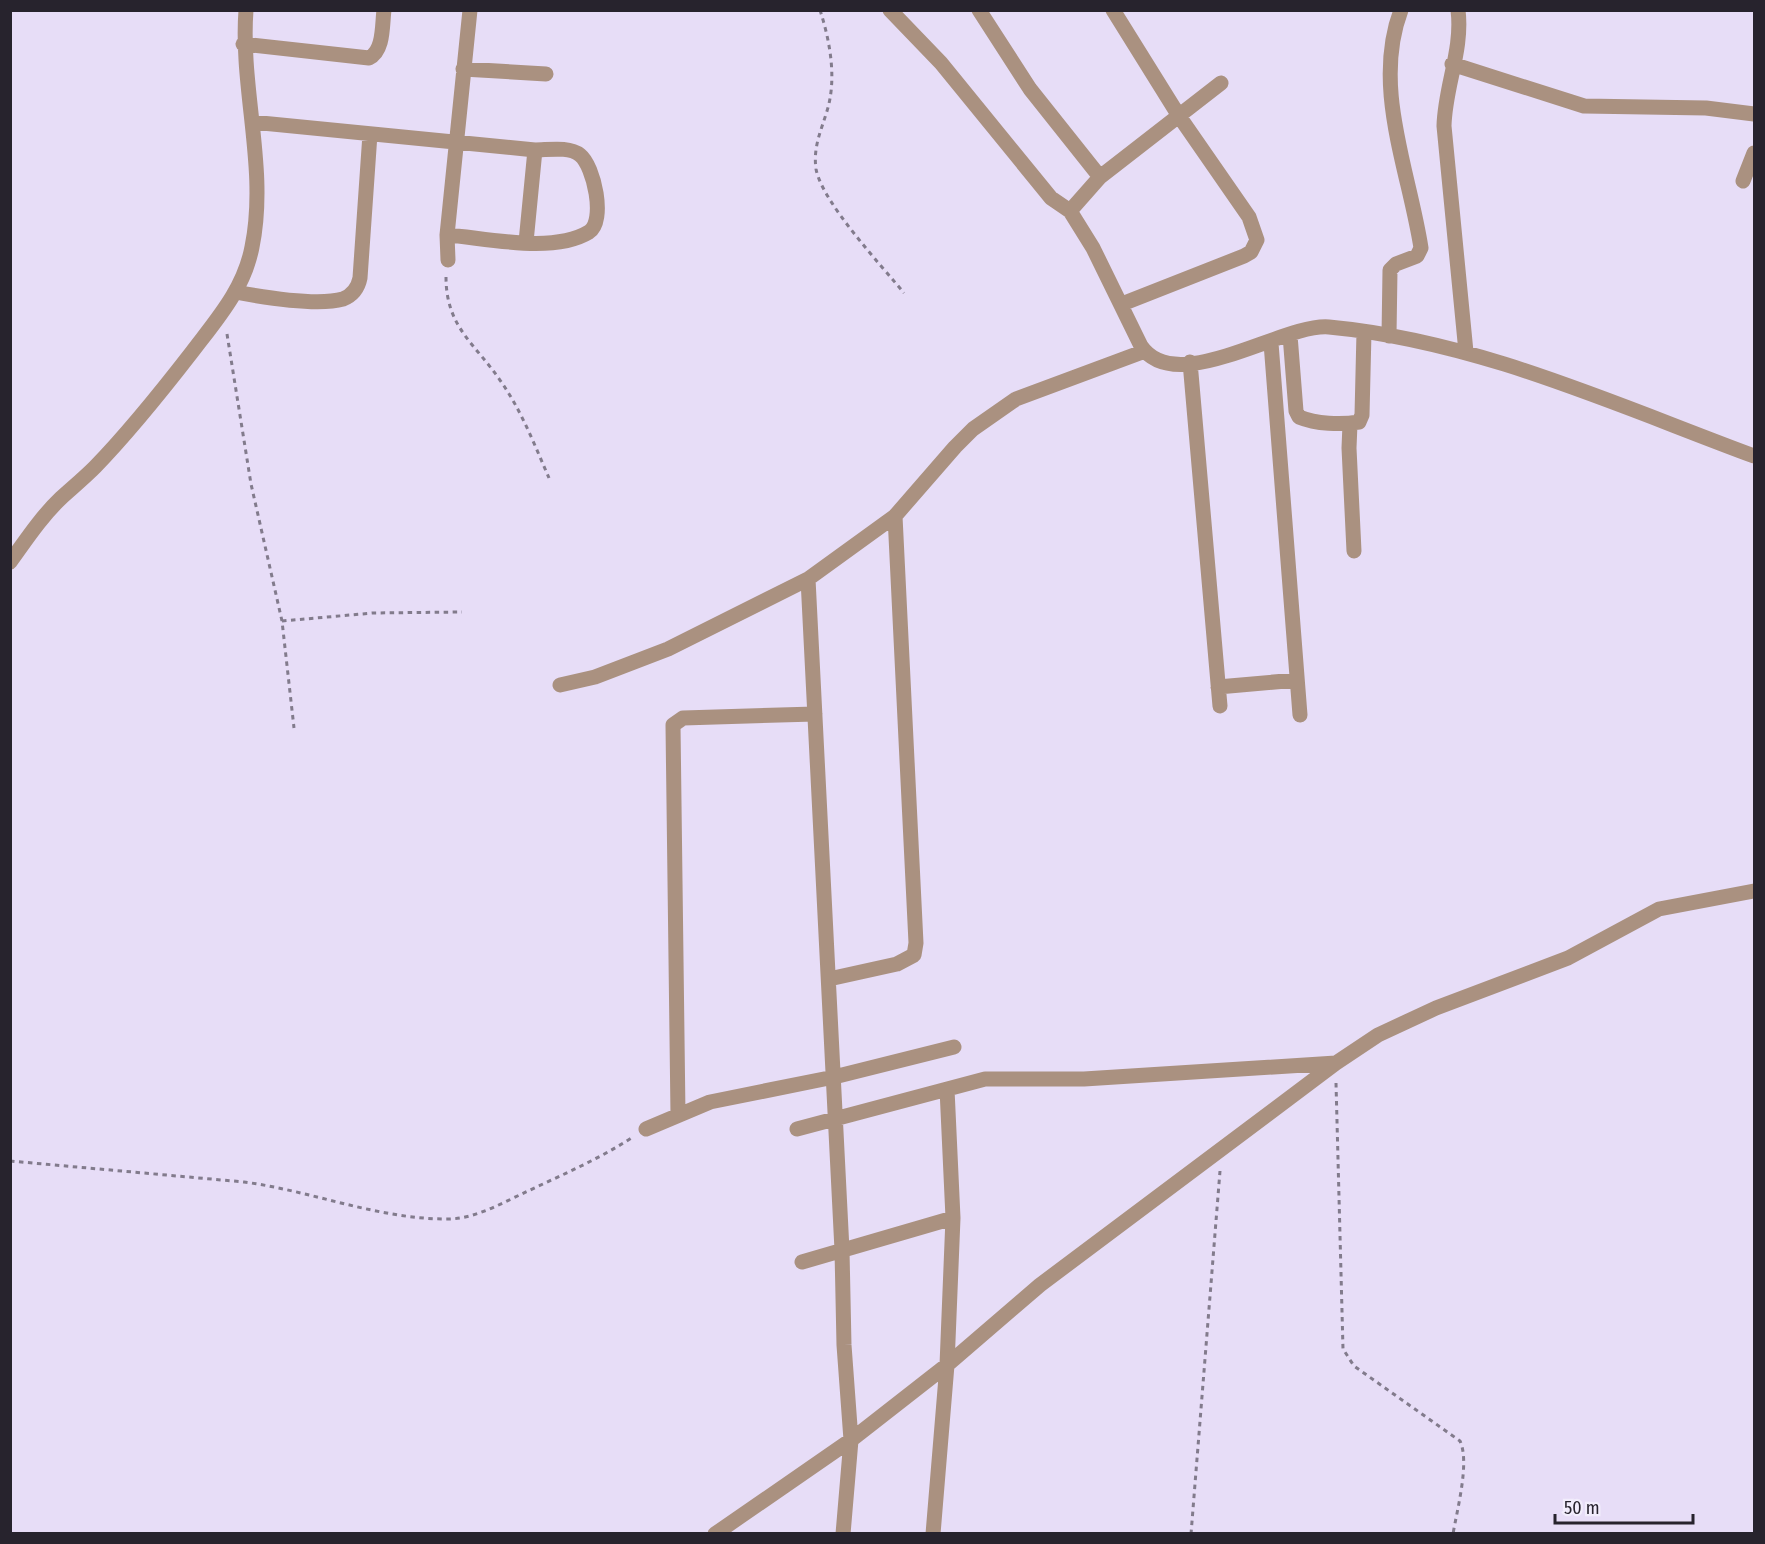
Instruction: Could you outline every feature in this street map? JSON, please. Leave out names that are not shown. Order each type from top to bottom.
[{"type":"street","points":[[10,562],[46,515],[130,428],[225,311],[236,292],[247,266],[257,201],[252,122],[243,44],[246,10]]},
{"type":"street","points":[[243,44],[369,58],[374,56],[380,45],[384,10]]},
{"type":"street","points":[[448,260],[447,235],[455,142],[470,10]]},
{"type":"street","points":[[890,10],[941,63],[1051,198],[1070,211],[1122,304],[1145,351],[1162,364],[1228,356],[1311,328],[1327,327],[1364,332],[1466,352],[1755,456]]},
{"type":"street","points":[[979,10],[1030,89],[1100,177]]},
{"type":"street","points":[[1113,10],[1179,116],[1249,217],[1256,233],[1255,246],[1244,256],[1122,304]]},
{"type":"street","points":[[1389,336],[1390,270],[1396,264],[1417,256],[1421,248],[1389,85],[1390,47],[1401,10]]},
{"type":"street","points":[[1458,10],[1459,44],[1452,64],[1443,126],[1466,352]]},
{"type":"street","points":[[1452,64],[1584,106],[1697,107],[1755,114]]},
{"type":"street","points":[[463,69],[546,74]]},
{"type":"street","points":[[1070,211],[1100,177],[1221,83]]},
{"type":"street","points":[[252,122],[535,150],[567,150],[582,157],[592,181],[598,216],[592,229],[580,236],[551,242],[526,242],[447,235]]},
{"type":"street","points":[[236,292],[281,299],[333,300],[345,298],[354,292],[360,278],[370,134]]},
{"type":"street","points":[[526,242],[535,150]]},
{"type":"street","points":[[1743,181],[1755,153]]},
{"type":"street","points":[[1290,335],[1296,411],[1299,417],[1308,421],[1350,424],[1359,423],[1362,415],[1364,332]]},
{"type":"street","points":[[1271,343],[1300,715]]},
{"type":"street","points":[[560,685],[595,677],[668,649],[808,579],[896,516],[973,429],[1016,399],[1145,351]]},
{"type":"street","points":[[1190,362],[1220,706]]},
{"type":"street","points":[[1350,424],[1354,551]]},
{"type":"street","points":[[829,979],[897,964],[914,955],[916,943],[896,516]]},
{"type":"street","points":[[808,579],[842,1250],[843,1345],[851,1440],[843,1533]]},
{"type":"street","points":[[1218,687],[1297,680]]},
{"type":"street","points":[[678,1114],[673,725],[683,718],[815,714]]},
{"type":"street","points":[[715,1533],[851,1440],[947,1365],[1040,1285],[1336,1063],[1378,1035],[1436,1008],[1568,958],[1659,909],[1755,891]]},
{"type":"street","points":[[646,1129],[710,1102],[834,1077],[954,1047]]},
{"type":"street","points":[[797,1129],[985,1079],[1084,1079],[1336,1063]]},
{"type":"street","points":[[933,1533],[947,1365],[953,1218],[947,1089]]},
{"type":"street","points":[[802,1262],[953,1218]]},
{"type":"path","points":[[820,10],[832,76],[828,110],[815,149],[819,180],[830,199],[904,293]]},
{"type":"path","points":[[448,260],[446,294],[456,324],[502,382],[549,478]]},
{"type":"path","points":[[225,311],[249,473],[282,621],[294,728]]},
{"type":"path","points":[[282,621],[373,613],[462,612]]},
{"type":"path","points":[[1336,1063],[1343,1349],[1349,1362],[1369,1378],[1460,1441],[1464,1452],[1453,1533]]},
{"type":"path","points":[[10,1161],[270,1185],[375,1211],[453,1219],[492,1208],[597,1160],[646,1129]]},
{"type":"path","points":[[1191,1533],[1220,1198],[1221,1176],[1217,1152]]}]
